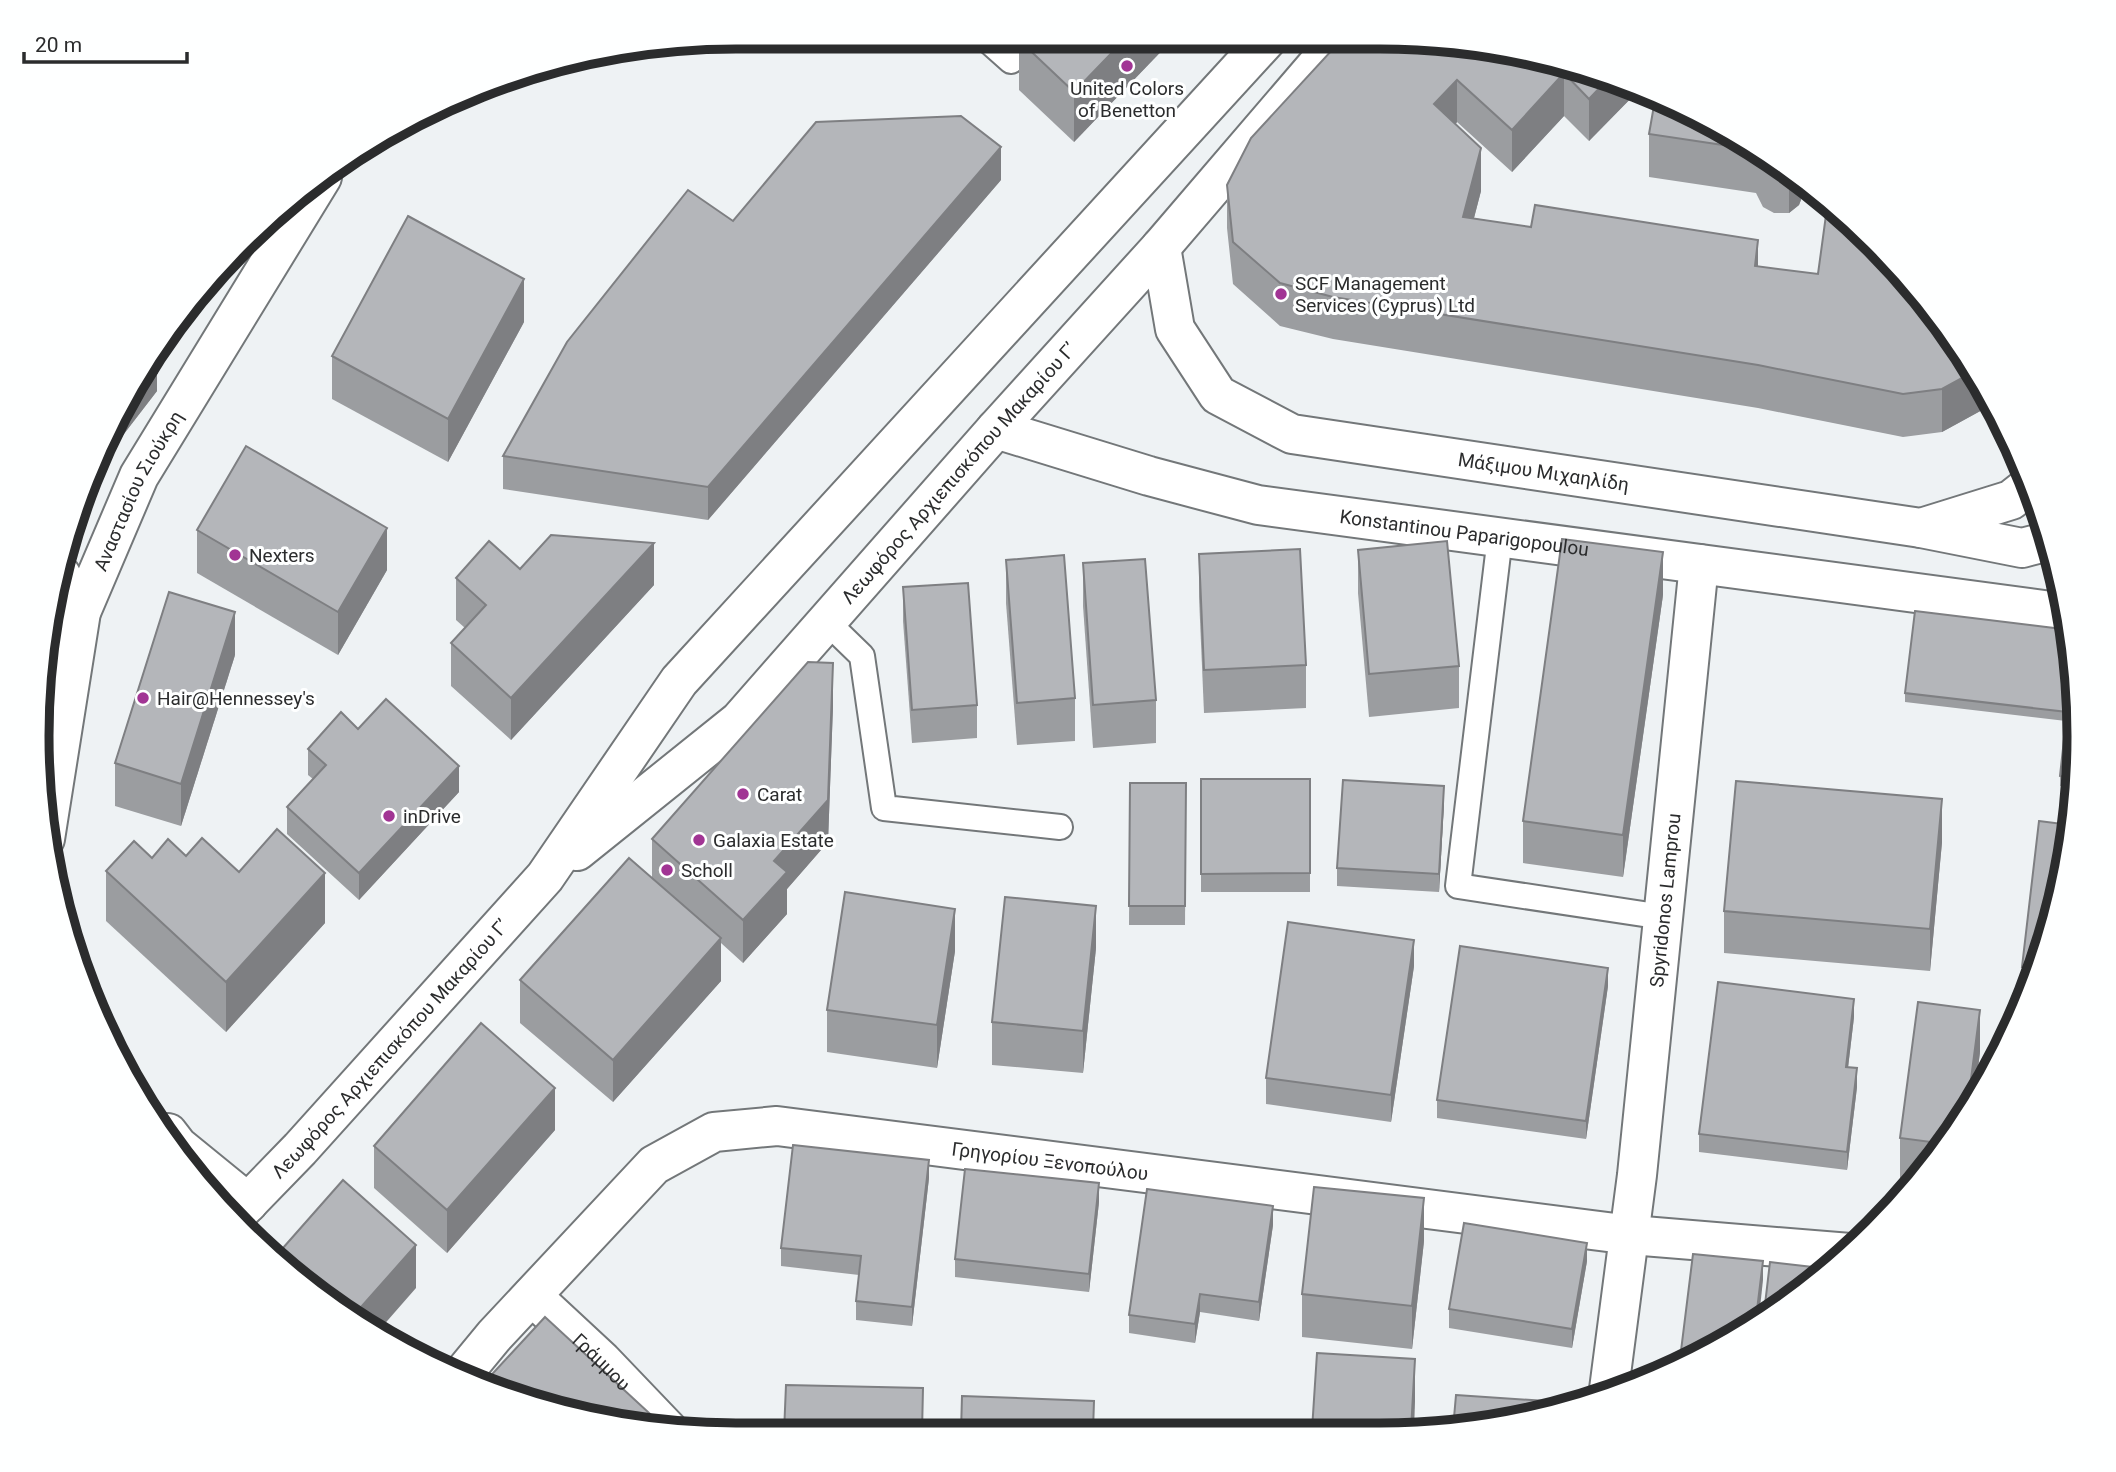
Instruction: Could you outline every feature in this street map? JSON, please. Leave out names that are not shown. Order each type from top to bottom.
[{"type":"street","name":"Λεωφόρος Αρχιεπισκόπου Μακαρίου Γ’","points":[[240,1210],[300,1149],[545,877],[678,681],[1258,49]]},
{"type":"street","name":"Λεωφόρος Αρχιεπισκόπου Μακαρίου Γ’","points":[[545,877],[739,720],[1161,247],[1331,49]]},
{"type":"street","name":"Αναστασίου Σιούκρη","points":[[52,797],[81,612],[139,476],[309,198]]},
{"type":"street","name":"Μάξιμου Μιχαηλίδη","points":[[1161,247],[1175,329],[1218,395],[1292,434],[1921,528],[2011,500],[2022,491]]},
{"type":"street","name":"Konstantinou Paparigopoulou","points":[[996,429],[1149,477],[1258,505],[2056,612]]},
{"type":"street","points":[[1921,528],[2022,548],[2040,543]]},
{"type":"street","name":"Spyridonos Lamprou","points":[[1610,1384],[1631,1234],[1699,564]]},
{"type":"street","points":[[66,584],[81,612]]},
{"type":"street","name":"Γρηγορίου Ξενοπούλου","points":[[467,1368],[494,1336],[654,1166],[714,1132],[777,1126],[1631,1234],[1835,1251]]},
{"type":"street","points":[[216,1185],[240,1210]]},
{"type":"street","name":"Γράμμου","points":[[532,1296],[603,1361],[657,1418]]},
{"type":"lane","points":[[998,49],[1011,61],[1022,49]]},
{"type":"lane","points":[[1500,537],[1458,886],[1663,917]]},
{"type":"lane","points":[[827,622],[862,656],[884,808],[1060,827]]},
{"type":"building","points":[[1029,49],[1115,49],[1074,92]]},
{"type":"building","points":[[1333,49],[1425,50],[1514,62],[1563,74],[1512,130],[1457,80],[1434,104],[1481,148],[1463,217],[1531,227],[1535,205],[1758,240],[1755,266],[1818,274],[1828,215],[1897,283],[1925,318],[1965,377],[1942,389],[1903,394],[1758,365],[1333,297],[1280,283],[1233,242],[1227,185],[1251,138]]},
{"type":"building","points":[[1565,74],[1602,85],[1589,99]]},
{"type":"building","points":[[1654,106],[1733,147],[1649,134]]},
{"type":"building","points":[[961,116],[1001,147],[708,487],[503,456],[567,342],[688,190],[733,221],[816,122]]},
{"type":"building","points":[[408,216],[524,279],[448,419],[332,356]]},
{"type":"building","points":[[157,367],[157,373],[138,397]]},
{"type":"building","points":[[246,446],[387,528],[338,612],[197,530]]},
{"type":"building","points":[[551,535],[654,543],[511,698],[451,643],[486,605],[456,578],[489,541],[520,569]]},
{"type":"building","points":[[1562,539],[1663,552],[1623,835],[1523,821]]},
{"type":"building","points":[[1447,541],[1459,666],[1369,674],[1358,550]]},
{"type":"building","points":[[1300,549],[1306,665],[1204,670],[1199,554]]},
{"type":"building","points":[[1064,555],[1075,698],[1017,703],[1006,560]]},
{"type":"building","points":[[1145,559],[1156,700],[1093,705],[1083,563]]},
{"type":"building","points":[[968,583],[977,705],[912,710],[903,587]]},
{"type":"building","points":[[169,592],[235,612],[181,784],[115,763]]},
{"type":"building","points":[[1915,611],[2058,629],[2066,712],[1905,693]]},
{"type":"building","points":[[808,662],[833,663],[828,800],[774,861],[787,872],[743,920],[652,839]]},
{"type":"building","points":[[386,699],[459,766],[359,873],[287,807],[326,765],[308,749],[341,712],[358,729]]},
{"type":"building","points":[[2067,716],[2066,777],[2060,776]]},
{"type":"building","points":[[1201,779],[1310,779],[1310,873],[1201,874]]},
{"type":"building","points":[[1343,780],[1444,786],[1439,874],[1337,868]]},
{"type":"building","points":[[1736,781],[1942,799],[1930,929],[1724,911]]},
{"type":"building","points":[[1130,783],[1186,783],[1185,906],[1129,906]]},
{"type":"building","points":[[2039,821],[2061,824],[2044,914],[2027,967],[2022,967]]},
{"type":"building","points":[[277,829],[325,873],[226,982],[106,871],[134,841],[152,858],[168,839],[186,856],[202,838],[239,872]]},
{"type":"building","points":[[629,858],[721,938],[613,1060],[520,980]]},
{"type":"building","points":[[845,892],[955,909],[937,1025],[827,1010]]},
{"type":"building","points":[[1005,897],[1096,906],[1083,1031],[992,1022]]},
{"type":"building","points":[[1288,922],[1414,940],[1391,1095],[1266,1078]]},
{"type":"building","points":[[1460,946],[1608,968],[1586,1121],[1437,1100]]},
{"type":"building","points":[[1718,982],[1854,999],[1846,1067],[1857,1068],[1847,1152],[1699,1134]]},
{"type":"building","points":[[1918,1002],[1980,1010],[1970,1088],[1933,1142],[1900,1138]]},
{"type":"building","points":[[481,1023],[555,1088],[447,1210],[374,1146]]},
{"type":"building","points":[[793,1145],[929,1160],[912,1307],[856,1301],[861,1256],[781,1248]]},
{"type":"building","points":[[965,1169],[1099,1183],[1089,1274],[955,1259]]},
{"type":"building","points":[[343,1180],[416,1245],[362,1306],[380,1323],[318,1281],[281,1251]]},
{"type":"building","points":[[1314,1187],[1424,1198],[1412,1306],[1302,1294]]},
{"type":"building","points":[[1147,1189],[1273,1206],[1259,1302],[1200,1294],[1195,1324],[1129,1315]]},
{"type":"building","points":[[1464,1223],[1587,1243],[1572,1329],[1449,1309]]},
{"type":"building","points":[[1693,1254],[1763,1261],[1757,1310],[1681,1354]]},
{"type":"building","points":[[1770,1262],[1815,1267],[1798,1281],[1765,1305]]},
{"type":"building","points":[[545,1317],[654,1418],[558,1400],[489,1377]]},
{"type":"building","points":[[1317,1353],[1415,1359],[1411,1422],[1312,1423]]},
{"type":"building","points":[[786,1385],[923,1388],[922,1423],[784,1423]]},
{"type":"building","points":[[1456,1395],[1552,1401],[1514,1410],[1454,1419]]},
{"type":"building","points":[[962,1396],[1094,1401],[1093,1423],[961,1423]]},
{"type":"place","name":"United Colors of Benetton","points":[[1127,66]]},
{"type":"place","name":"SCF Management Services (Cyprus) Ltd","points":[[1281,294]]},
{"type":"place","name":"Nexters","points":[[235,555]]},
{"type":"place","name":"Hair@Hennessey's","points":[[143,698]]},
{"type":"place","name":"Carat","points":[[743,794]]},
{"type":"place","name":"inDrive","points":[[389,816]]},
{"type":"place","name":"Galaxia Estate","points":[[699,840]]},
{"type":"place","name":"Scholl","points":[[667,870]]}]
